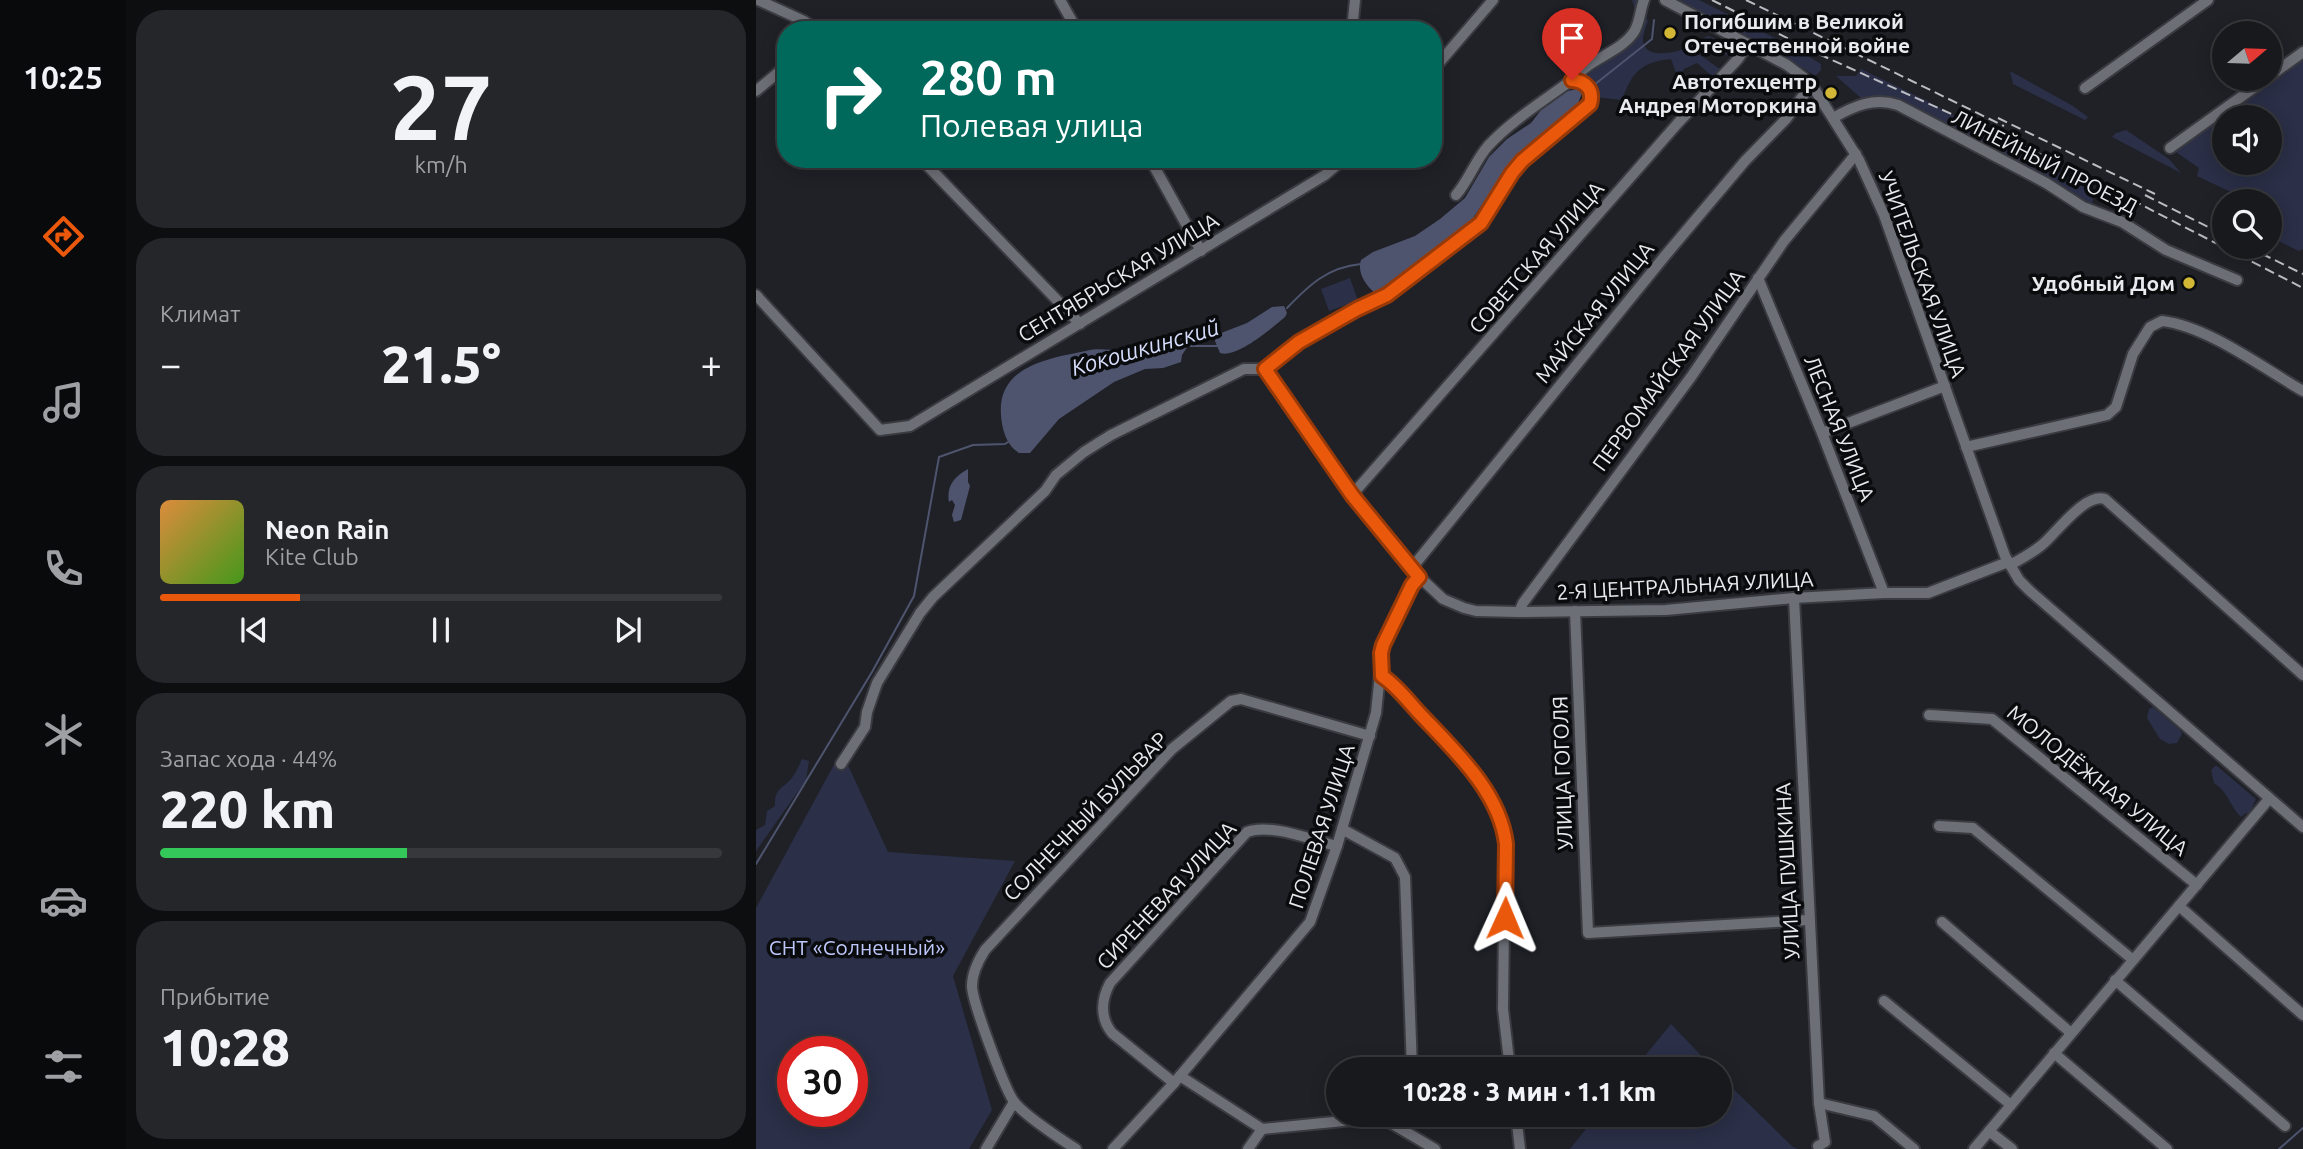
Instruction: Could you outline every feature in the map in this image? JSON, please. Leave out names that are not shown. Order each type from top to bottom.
[{"type":"street","points":[[758,0],[804,21]]},
{"type":"street","points":[[1060,0],[1072,21]]},
{"type":"street","points":[[1353,21],[1354,0]]},
{"type":"street","points":[[1442,60],[1493,0]]},
{"type":"street","points":[[1456,195],[1483,152],[1497,137],[1576,81],[1584,68],[1631,35],[1637,26],[1644,0]]},
{"type":"street","name":"УЧИТЕЛЬСКАЯ УЛИЦА","points":[[1665,0],[1791,67],[1811,85],[1856,154],[1884,215],[2009,563],[2030,591],[2303,827]]},
{"type":"street","points":[[2085,88],[2208,0]]},
{"type":"street","name":"СОВЕТСКАЯ УЛИЦА","points":[[1352,495],[1738,59],[1748,44]]},
{"type":"street","points":[[2282,67],[2303,52]]},
{"type":"street","points":[[756,91],[777,74]]},
{"type":"street","points":[[841,764],[865,727],[868,708],[877,683],[919,613],[1045,491],[1056,475],[1091,447],[1196,391],[1244,369],[1265,369],[1299,342],[1387,295],[1481,223],[1522,161],[1590,104],[1590,90],[1586,84],[1576,81]]},
{"type":"street","name":"МАЙСКАЯ УЛИЦА","points":[[1415,573],[1664,257],[1745,161],[1786,118],[1811,85]]},
{"type":"street","points":[[2170,148],[2249,91]]},
{"type":"street","name":"ЛИНЕЙНЫЙ ПРОЕЗД","points":[[1833,118],[1870,102],[1898,105],[2046,183],[2084,207],[2122,222],[2166,250],[2237,280]]},
{"type":"street","name":"ПЕРВОМАЙСКАЯ УЛИЦА","points":[[1519,612],[1539,581],[1691,377],[1784,241],[1856,154]]},
{"type":"street","points":[[930,168],[1080,324]]},
{"type":"street","points":[[1155,168],[1201,251]]},
{"type":"street","name":"СЕНТЯБРЬСКАЯ УЛИЦА","points":[[756,295],[880,430],[910,426],[1333,168]]},
{"type":"street","name":"ЛЕСНАЯ УЛИЦА","points":[[1758,278],[1884,593]]},
{"type":"street","points":[[1966,447],[2111,412],[2119,398],[2133,354],[2154,323],[2168,321],[2208,336],[2303,391]]},
{"type":"street","name":"2-Я ЦЕНТРАЛЬНАЯ УЛИЦА","points":[[1265,369],[1352,495],[1415,573],[1452,605],[1476,611],[1666,610],[1794,598],[1928,593],[2009,563]]},
{"type":"street","points":[[1822,433],[1945,386]]},
{"type":"street","points":[[2009,563],[2042,545],[2086,503],[2096,498],[2105,499],[2303,675]]},
{"type":"street","name":"ПОЛЕВАЯ УЛИЦА","points":[[1113,1149],[1177,1079],[1310,922],[1337,846],[1370,736],[1382,676],[1383,645],[1412,585],[1415,573]]},
{"type":"street","name":"УЛИЦА ПУШКИНА","points":[[1794,598],[1821,1144]]},
{"type":"street","name":"УЛИЦА ГОГОЛЯ","points":[[1575,611],[1588,933],[1808,920]]},
{"type":"street","points":[[1382,676],[1450,747],[1485,789],[1505,833],[1503,1009],[1509,1057]]},
{"type":"street","name":"СОЛНЕЧНЫЙ БУЛЬВАР","points":[[1014,1102],[978,1015],[972,986],[978,961],[1172,750],[1231,701],[1241,699],[1370,736]]},
{"type":"street","name":"МОЛОДЁЖНАЯ УЛИЦА","points":[[1929,715],[1992,719],[2197,885]]},
{"type":"street","points":[[1974,1149],[2269,799]]},
{"type":"street","points":[[1939,825],[1973,828],[2132,959]]},
{"type":"street","name":"СИРЕНЕВАЯ УЛИЦА","points":[[1262,1129],[1177,1079],[1112,1034],[1105,1023],[1104,998],[1110,983],[1247,832],[1256,828],[1268,829],[1337,846]]},
{"type":"street","points":[[1342,829],[1395,858],[1405,877],[1412,1057]]},
{"type":"street","points":[[2179,906],[2303,1015]]},
{"type":"street","points":[[1942,922],[2071,1033]]},
{"type":"street","points":[[2115,979],[2286,1126]]},
{"type":"street","points":[[1884,1001],[2011,1105]]},
{"type":"street","points":[[2054,1053],[2167,1149]]},
{"type":"street","points":[[986,1149],[1014,1102],[1076,1149]]},
{"type":"street","points":[[1819,1103],[1874,1116],[1914,1149]]},
{"type":"street","points":[[1248,1149],[1262,1129],[1326,1122]]},
{"type":"street","points":[[1398,1127],[1435,1149]]},
{"type":"street","points":[[1517,1127],[1520,1149]]},
{"type":"street","points":[[1989,1131],[2012,1149]]},
{"type":"green space","points":[[1632,0],[1642,0],[1639,7],[1648,21],[1643,37],[1648,50],[1660,53],[1676,51],[1708,36],[1735,46],[1732,58],[1703,43],[1691,51],[1722,70],[1713,77],[1697,63],[1684,69],[1678,78],[1671,59],[1661,60],[1639,70],[1622,100],[1596,97],[1589,83],[1578,72],[1552,54],[1550,29],[1555,21],[1591,50],[1602,55],[1631,25],[1634,17]]},
{"type":"green space","points":[[1678,0],[1699,0],[1795,48],[1821,64],[1821,70],[1815,76],[1780,53]]},
{"type":"green space","points":[[2303,52],[2303,249],[2299,251],[2282,243],[2282,189],[2224,189],[2197,176],[2199,168],[2170,148],[2212,118],[2212,175],[2282,175],[2282,105],[2230,105],[2249,91],[2282,91],[2282,67]]},
{"type":"green space","points":[[1861,69],[1927,101],[2094,191],[2092,205],[1889,98],[1862,99],[1836,76],[1856,76]]},
{"type":"green space","points":[[2010,71],[2088,117],[2085,120],[2013,84]]},
{"type":"green space","points":[[2126,130],[2169,159],[2181,173],[2112,137]]},
{"type":"green space","points":[[1350,278],[1358,301],[1329,311],[1321,289]]},
{"type":"green space","points":[[2153,707],[2180,730],[2182,734],[2177,743],[2169,744],[2160,739],[2147,718],[2149,709]]},
{"type":"green space","points":[[802,759],[809,761],[806,780],[756,851],[756,830],[765,825],[767,811],[775,806],[778,791],[796,772]]},
{"type":"green space","name":"СНТ «Солнечный»","points":[[836,761],[847,763],[888,852],[1015,861],[953,976],[992,1110],[969,1149],[756,1149],[756,908]]},
{"type":"green space","points":[[2215,766],[2256,799],[2249,815],[2246,813],[2241,817],[2214,783],[2211,770]]},
{"type":"green space","points":[[1671,1024],[1703,1057],[1644,1057]]},
{"type":"green space","points":[[1732,1088],[1798,1149],[1570,1149],[1587,1127],[1732,1127]]},
{"type":"shaded area","points":[[1576,89],[1582,93],[1577,106],[1510,163],[1471,221],[1414,271],[1387,288],[1375,293],[1371,290],[1361,274],[1361,260],[1373,252],[1415,236],[1440,219],[1465,198],[1489,157],[1507,139],[1531,123],[1549,100]]},
{"type":"shaded area","points":[[1284,306],[1287,313],[1285,317],[1263,335],[1235,351],[1220,353],[1215,341],[1216,335],[1247,323],[1272,307]]},
{"type":"shaded area","points":[[1180,340],[1188,346],[1181,362],[1163,368],[1145,369],[1114,382],[1059,419],[1030,453],[1019,453],[1008,441],[1001,415],[1002,398],[1008,384],[1030,366],[1090,350],[1134,349]]},
{"type":"shaded area","points":[[968,469],[970,486],[961,520],[954,522],[952,515],[955,505],[952,500],[949,502],[950,486],[955,478]]},
{"type":"waterway","points":[[1594,85],[1652,39],[1654,20]]},
{"type":"waterway","name":"Кокошкинский","points":[[1287,308],[1320,278],[1339,269],[1361,264]]},
{"type":"waterway","name":"Кокошкинский","points":[[1189,346],[1218,346]]},
{"type":"waterway","name":"Кокошкинский","points":[[756,864],[872,672],[914,596],[939,457],[973,445],[1008,442]]},
{"type":"waterway","points":[[2279,1149],[2303,1128]]},
{"type":"railway","points":[[1712,0],[1821,55],[2062,164],[2303,288]]},
{"type":"railway","points":[[1746,0],[2004,126]]},
{"type":"railway","points":[[1998,118],[2155,194]]},
{"type":"railway","points":[[2145,195],[2212,229]]},
{"type":"railway","points":[[2272,259],[2303,274]]},
{"type":"place","name":"Погибшим в Великой Отечественной войне","points":[[1670,33]]},
{"type":"place","name":"Автотехцентр Андрея Моторкина","points":[[1831,93]]},
{"type":"place","name":"Удобный Дом","points":[[2189,283]]},
{"type":"route","points":[[1505,918],[1505,833],[1492,802],[1485,789],[1450,747],[1382,676],[1383,645],[1412,585],[1419,577],[1352,495],[1265,369],[1299,342],[1387,295],[1481,223],[1522,161],[1590,104],[1591,94],[1586,84],[1572,80]]}]
